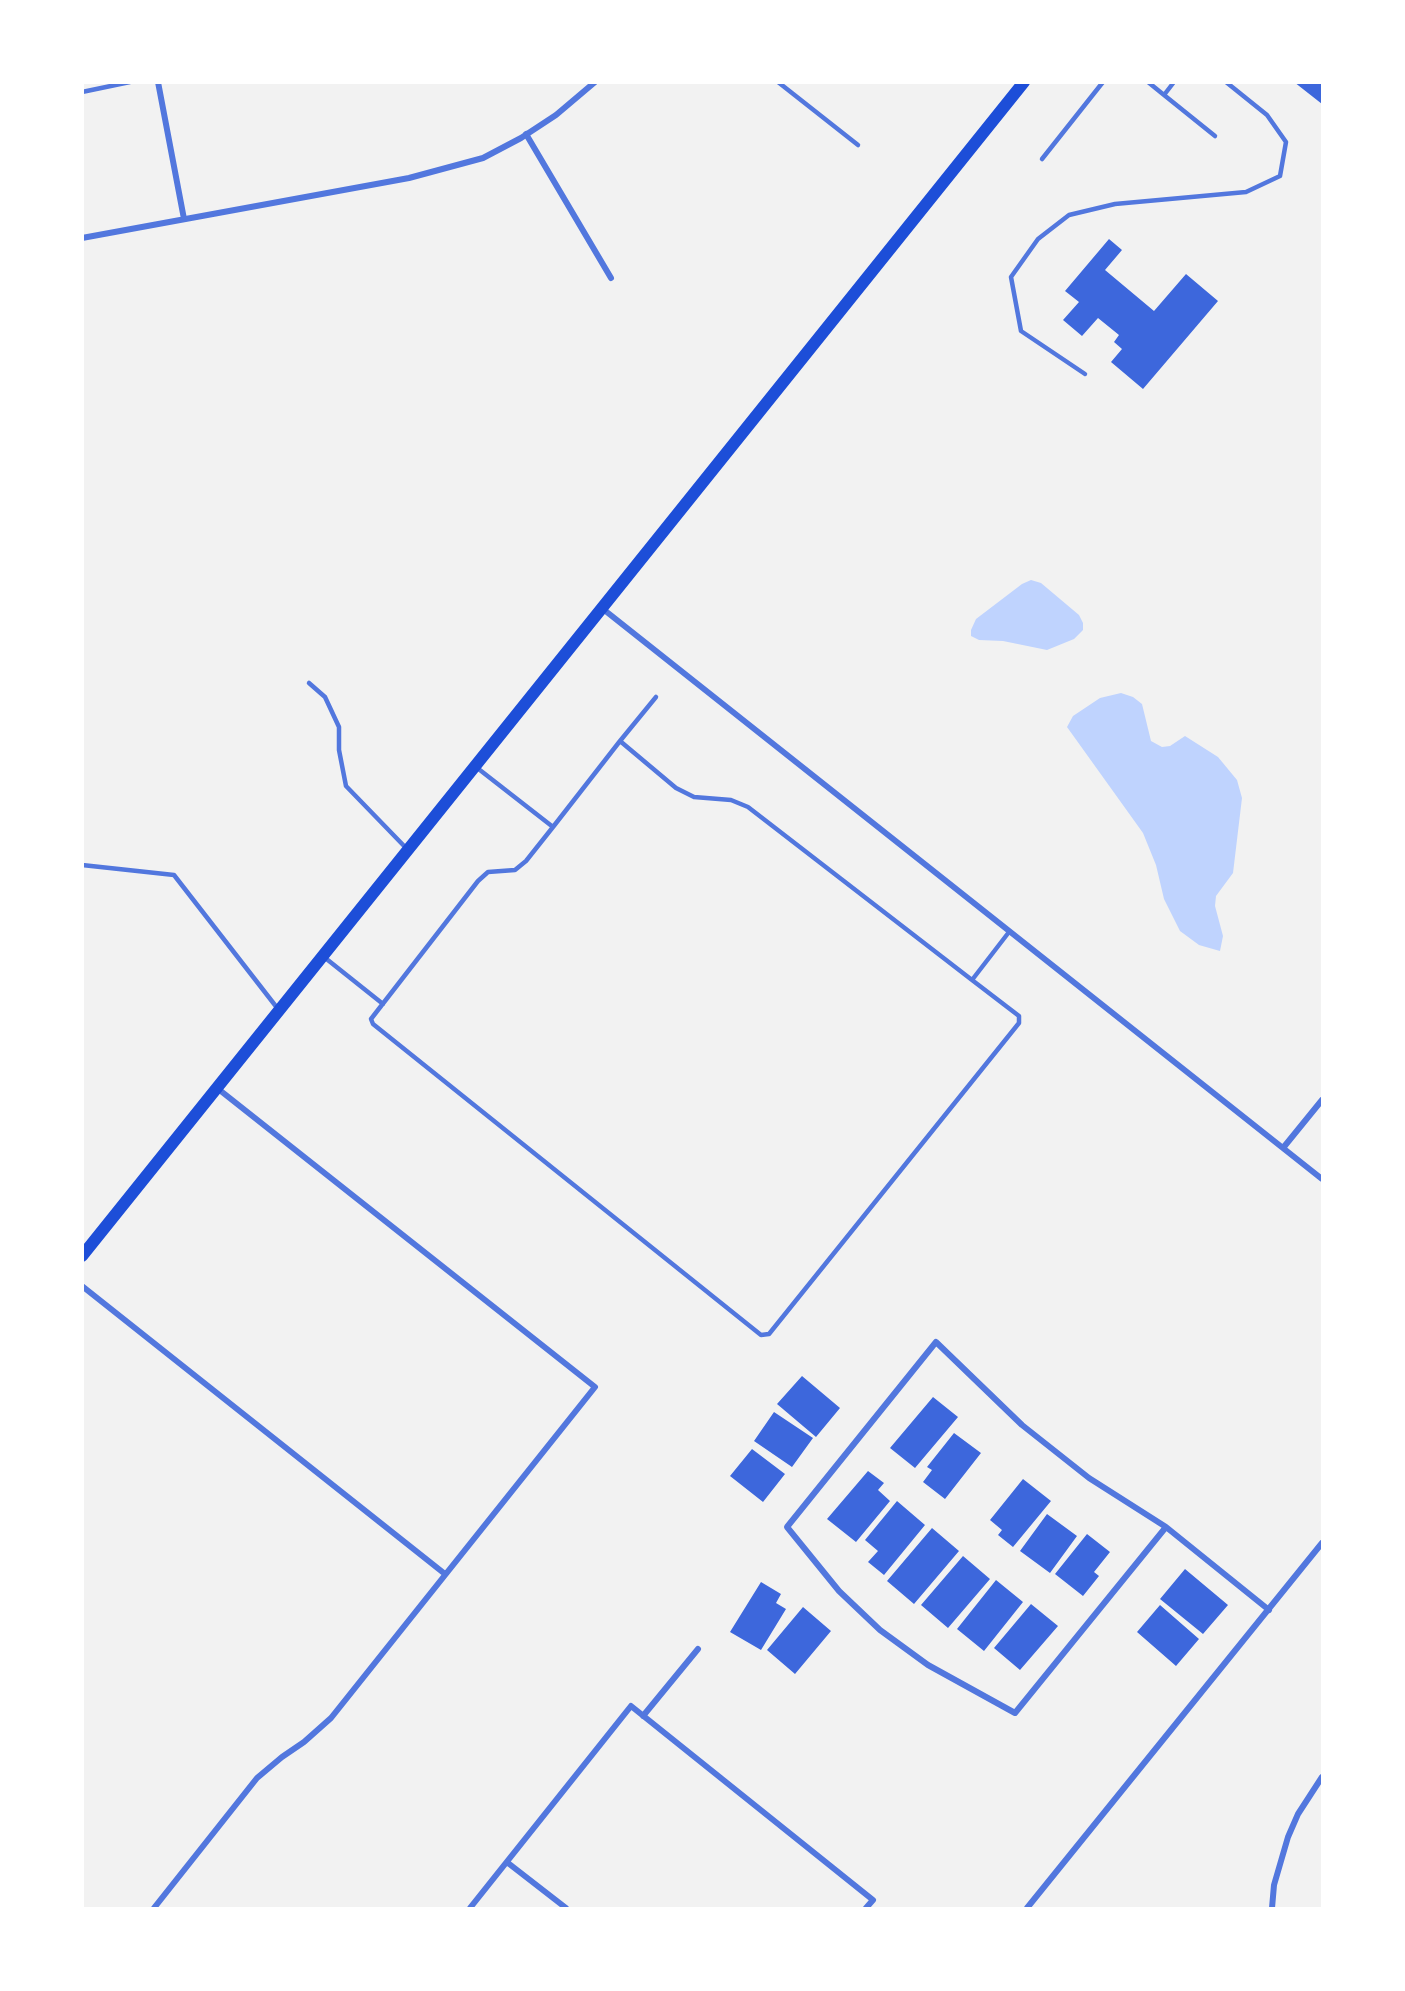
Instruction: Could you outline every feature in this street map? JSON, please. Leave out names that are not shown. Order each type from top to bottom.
[{"type":"main road","points":[[82,1256],[603,609],[1021,83]]},
{"type":"street","points":[[158,82],[184,219]]},
{"type":"street","points":[[82,238],[409,178],[483,158],[556,115],[595,82]]},
{"type":"street","points":[[526,134],[611,278]]},
{"type":"street","points":[[603,609],[1323,1179]]},
{"type":"street","points":[[154,1908],[257,1778],[331,1718],[595,1387],[217,1088]]},
{"type":"street","points":[[1283,1148],[1323,1100]]},
{"type":"street","points":[[82,1286],[445,1574]]},
{"type":"street","points":[[1166,1527],[1015,1713],[928,1665],[880,1630],[840,1592],[787,1527],[936,1342],[1022,1425],[1089,1478],[1166,1527],[1269,1610]]},
{"type":"street","points":[[1027,1908],[1323,1543]]},
{"type":"street","points":[[643,1716],[698,1649]]},
{"type":"street","points":[[470,1908],[631,1706],[873,1900],[866,1908]]},
{"type":"street","points":[[1272,1908],[1274,1885],[1287,1837],[1298,1814],[1323,1776]]},
{"type":"street","points":[[508,1863],[566,1908]]},
{"type":"lane","points":[[82,92],[130,82]]},
{"type":"lane","points":[[778,82],[858,145]]},
{"type":"lane","points":[[1042,159],[1103,82]]},
{"type":"lane","points":[[1148,82],[1215,136]]},
{"type":"lane","points":[[1164,95],[1174,82]]},
{"type":"lane","points":[[1086,374],[1021,331],[1011,277],[1038,239],[1069,215],[1114,204],[1246,192],[1280,176],[1286,142],[1267,115],[1226,82]]},
{"type":"lane","points":[[309,683],[325,697],[339,727],[339,750],[346,786],[408,850]]},
{"type":"lane","points":[[620,741],[676,788],[694,797],[731,800],[748,807],[1019,1016],[1019,1023],[769,1334],[761,1335],[373,1024],[371,1019],[478,881],[488,872],[515,870],[526,861],[620,741],[656,697]]},
{"type":"lane","points":[[476,767],[553,827]]},
{"type":"lane","points":[[82,865],[174,875],[279,1011]]},
{"type":"lane","points":[[972,980],[1009,932]]},
{"type":"lane","points":[[323,956],[383,1004]]},
{"type":"water","points":[[1031,580],[1041,583],[1079,615],[1083,623],[1083,630],[1074,639],[1047,650],[1003,641],[979,640],[971,636],[976,619],[1022,584]]},
{"type":"water","points":[[1121,693],[1133,697],[1142,704],[1151,741],[1162,747],[1170,746],[1185,736],[1218,757],[1237,780],[1242,798],[1233,873],[1216,896],[1215,906],[1223,936],[1220,951],[1199,945],[1180,931],[1164,899],[1156,865],[1143,833],[1067,727],[1073,716],[1100,698]]},
{"type":"building","points":[[1294,82],[1322,82],[1322,104]]},
{"type":"building","points":[[1109,239],[1122,250],[1105,270],[1154,311],[1186,274],[1218,301],[1143,389],[1111,362],[1122,349],[1114,342],[1119,335],[1098,318],[1082,336],[1063,320],[1079,302],[1065,291]]},
{"type":"building","points":[[802,1376],[840,1408],[816,1437],[777,1404]]},
{"type":"building","points":[[933,1397],[958,1417],[915,1468],[890,1448]]},
{"type":"building","points":[[774,1412],[813,1438],[792,1467],[754,1441]]},
{"type":"building","points":[[954,1433],[981,1453],[945,1499],[923,1482],[932,1470],[927,1467]]},
{"type":"building","points":[[752,1449],[785,1474],[763,1502],[730,1476]]},
{"type":"building","points":[[868,1471],[884,1483],[878,1490],[890,1501],[856,1542],[827,1519]]},
{"type":"building","points":[[1023,1479],[1051,1501],[1013,1547],[998,1535],[1002,1530],[990,1520]]},
{"type":"building","points":[[897,1501],[925,1525],[884,1575],[868,1562],[878,1551],[865,1540]]},
{"type":"building","points":[[1047,1514],[1077,1536],[1050,1573],[1020,1551]]},
{"type":"building","points":[[932,1528],[959,1551],[914,1604],[887,1581]]},
{"type":"building","points":[[1087,1534],[1110,1552],[1094,1572],[1099,1576],[1083,1596],[1055,1574]]},
{"type":"building","points":[[963,1556],[990,1579],[948,1628],[921,1605]]},
{"type":"building","points":[[1185,1569],[1228,1605],[1203,1634],[1160,1599]]},
{"type":"building","points":[[996,1580],[1023,1602],[984,1651],[957,1629]]},
{"type":"building","points":[[761,1582],[781,1594],[776,1603],[786,1609],[761,1650],[730,1632]]},
{"type":"building","points":[[1031,1604],[1058,1626],[1020,1670],[994,1648]]},
{"type":"building","points":[[1160,1605],[1199,1639],[1176,1666],[1137,1632]]},
{"type":"building","points":[[803,1607],[831,1631],[795,1674],[767,1650]]}]
